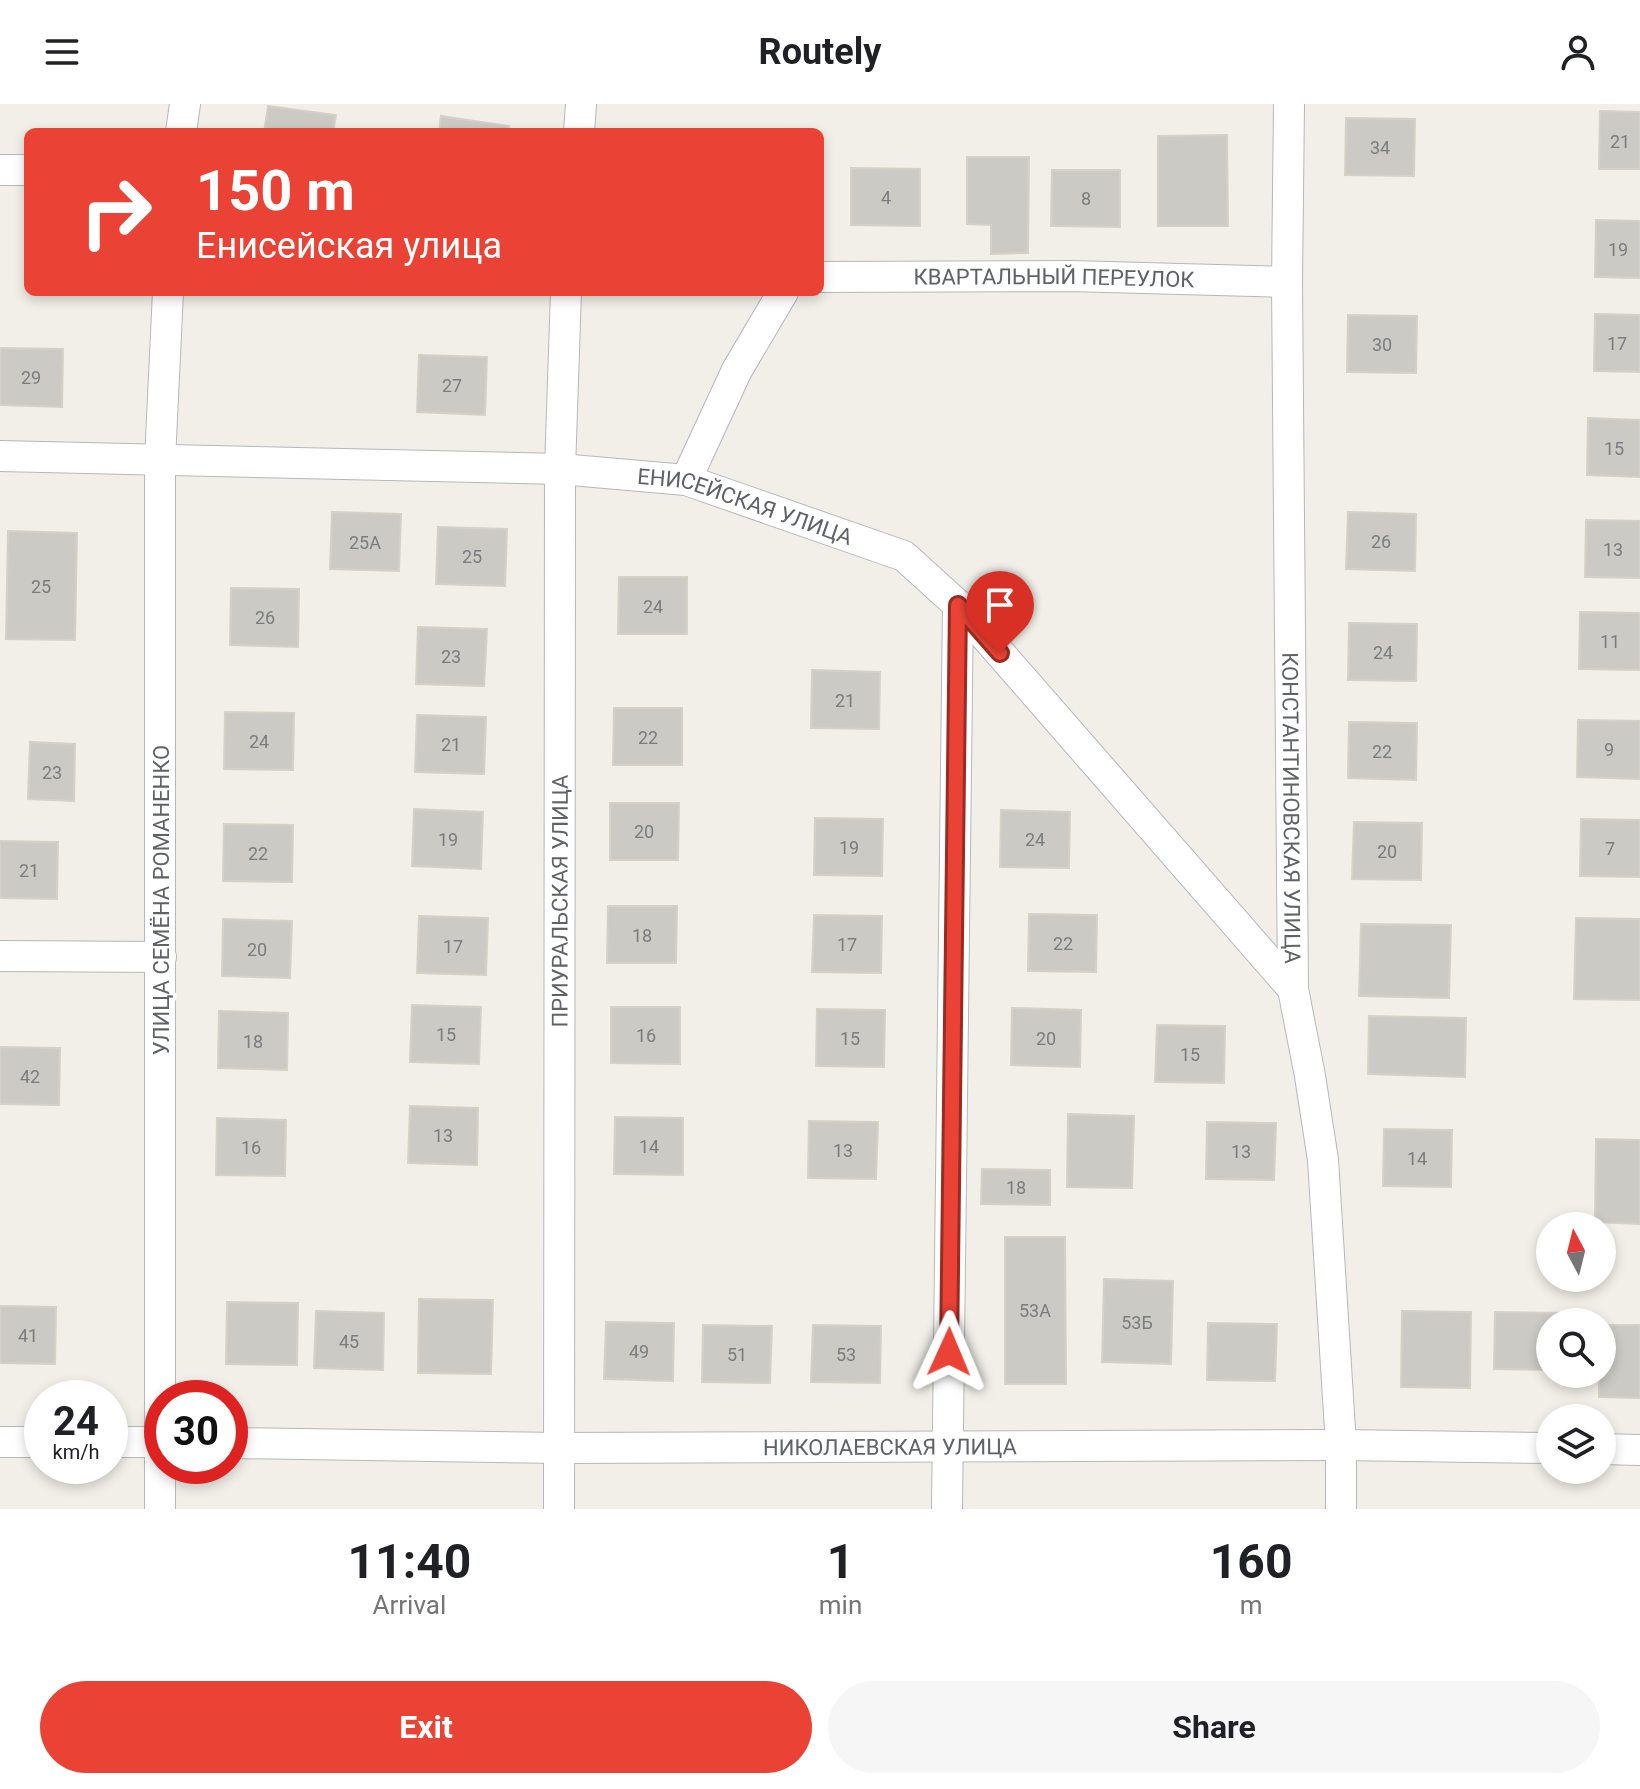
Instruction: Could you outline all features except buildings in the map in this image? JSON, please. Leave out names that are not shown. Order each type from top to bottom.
[{"type":"street","points":[[182,128],[185,104]]},
{"type":"street","points":[[579,128],[581,104]]},
{"type":"street","name":"КОНСТАНТИНОВСКАЯ УЛИЦА","points":[[1289,104],[1287,282],[1293,989],[1323,1160],[1341,1445],[1341,1509]]},
{"type":"street","points":[[0,170],[24,170]]},
{"type":"street","name":"КВАРТАЛЬНЫЙ ПЕРЕУЛОК","points":[[824,277],[1070,276],[1287,282]]},
{"type":"street","name":"УЛИЦА СЕМЁНА РОМАНЕНКО","points":[[162,1380],[160,460],[168,296]]},
{"type":"street","name":"ПРИУРАЛЬСКАЯ УЛИЦА","points":[[559,1509],[560,469],[566,296]]},
{"type":"street","points":[[686,480],[737,370],[781,296]]},
{"type":"street","name":"ЕНИСЕЙСКАЯ УЛИЦА","points":[[0,456],[560,469],[686,480],[904,556],[958,605],[1293,989]]},
{"type":"street","points":[[947,1509],[958,605]]},
{"type":"street","points":[[0,956],[161,957]]},
{"type":"street","points":[[0,1442],[24,1442]]},
{"type":"street","name":"НИКОЛАЕВСКАЯ УЛИЦА","points":[[248,1443],[560,1448],[1341,1445],[1536,1448]]},
{"type":"street","points":[[1616,1449],[1640,1450]]},
{"type":"street","name":"УЛИЦА СЕМЁНА РОМАНЕНКО","points":[[160,1509],[161,1484]]},
{"type":"route","points":[[949,1352],[958,605],[1000,653]]}]
